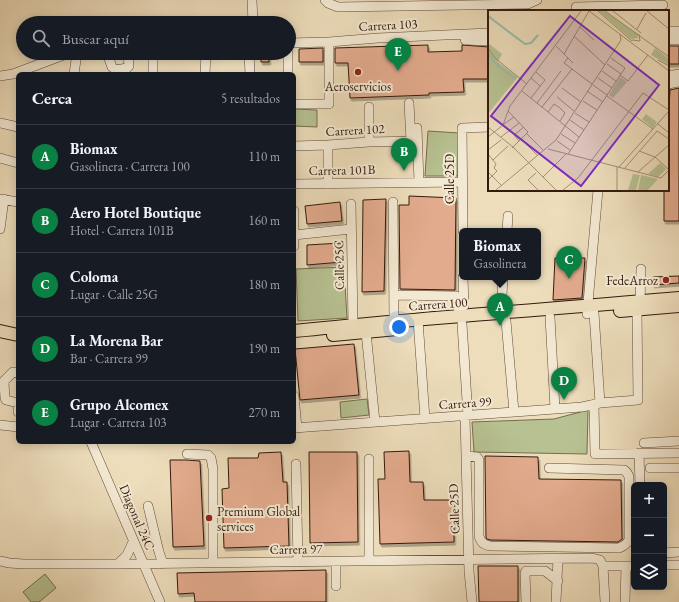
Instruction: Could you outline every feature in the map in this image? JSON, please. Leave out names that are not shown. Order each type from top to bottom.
[{"type":"main road","name":"Carrera 100","points":[[296,339],[366,332],[418,323],[590,311],[639,306],[679,298]]},
{"type":"main road","name":"Carrera 100","points":[[639,306],[679,306]]},
{"type":"main road","name":"Carrera 100","points":[[503,317],[550,317],[590,311]]},
{"type":"main road","name":"Carrera 100","points":[[296,331],[394,321],[418,323]]},
{"type":"main road","points":[[0,331],[16,335]]},
{"type":"main road","points":[[0,339],[16,343]]},
{"type":"street","points":[[252,0],[253,16]]},
{"type":"street","points":[[324,0],[338,7],[528,4],[537,0]]},
{"type":"street","points":[[576,6],[663,5]]},
{"type":"street","name":"Carrera 103","points":[[296,43],[488,33]]},
{"type":"street","points":[[464,40],[488,41]]},
{"type":"street","points":[[296,104],[329,104],[329,42]]},
{"type":"street","points":[[18,72],[50,60]]},
{"type":"street","points":[[74,72],[76,60]]},
{"type":"street","points":[[110,60],[112,66],[116,70],[127,68],[129,66],[129,60]]},
{"type":"street","points":[[152,72],[153,60]]},
{"type":"street","points":[[205,72],[206,60]]},
{"type":"street","points":[[250,60],[250,72]]},
{"type":"street","points":[[288,60],[288,72]]},
{"type":"street","points":[[0,76],[16,73]]},
{"type":"street","points":[[669,76],[679,74]]},
{"type":"street","points":[[0,76],[16,80]]},
{"type":"street","points":[[669,84],[679,82]]},
{"type":"street","points":[[409,103],[419,182]]},
{"type":"street","points":[[369,107],[369,142]]},
{"type":"street","points":[[0,123],[16,127]]},
{"type":"street","name":"Calle 25D","points":[[463,228],[462,128],[488,127]]},
{"type":"street","points":[[414,141],[417,128]]},
{"type":"street","name":"Carrera 102","points":[[296,146],[414,141]]},
{"type":"street","points":[[328,145],[328,184]]},
{"type":"street","points":[[0,158],[16,162]]},
{"type":"street","name":"Carrera 101B","points":[[296,184],[462,182]]},
{"type":"street","points":[[584,469],[595,454],[597,404],[590,311],[598,191]]},
{"type":"street","points":[[0,229],[2,199],[16,202]]},
{"type":"street","points":[[393,202],[394,321]]},
{"type":"street","name":"Calle 25C","points":[[351,204],[353,325]]},
{"type":"street","points":[[507,228],[508,216]]},
{"type":"street","points":[[296,235],[351,229]]},
{"type":"street","points":[[639,306],[641,269]]},
{"type":"street","name":"Calle 25D","points":[[463,280],[462,319],[467,416],[466,456],[469,560],[472,602]]},
{"type":"street","points":[[503,280],[503,317],[514,412]]},
{"type":"street","points":[[394,295],[456,296],[458,298],[462,319]]},
{"type":"street","name":"Carrera 99","points":[[296,428],[582,407],[638,400],[639,306]]},
{"type":"street","points":[[550,317],[555,409]]},
{"type":"street","points":[[418,323],[425,419]]},
{"type":"street","points":[[366,332],[375,422]]},
{"type":"street","points":[[16,373],[13,372],[4,381],[4,383],[5,399],[16,402]]},
{"type":"street","points":[[0,425],[16,427]]},
{"type":"street","points":[[644,442],[679,442]]},
{"type":"street","name":"Diagonal 24C","points":[[93,444],[133,542],[160,602]]},
{"type":"street","points":[[639,453],[640,482]]},
{"type":"street","points":[[595,454],[679,453]]},
{"type":"street","points":[[187,454],[208,455],[211,458],[213,469],[213,563]]},
{"type":"street","points":[[466,456],[477,457],[479,460],[479,536],[480,540],[484,544],[490,546],[619,548],[624,546],[629,540],[628,473],[624,470],[549,468]]},
{"type":"street","points":[[368,561],[369,459]]},
{"type":"street","points":[[296,464],[298,562]]},
{"type":"street","points":[[650,468],[679,468]]},
{"type":"street","points":[[148,506],[163,564]]},
{"type":"street","points":[[120,567],[130,552],[133,542]]},
{"type":"street","points":[[667,553],[679,552]]},
{"type":"street","points":[[556,602],[558,558]]},
{"type":"street","name":"Carrera 97","points":[[0,560],[9,563],[24,564],[120,567],[143,564],[592,558],[600,560],[604,566]]},
{"type":"street","points":[[336,561],[336,586]]},
{"type":"street","points":[[667,566],[679,565]]},
{"type":"street","points":[[605,602],[604,566],[630,566],[625,602]]},
{"type":"street","points":[[526,602],[526,571],[545,571],[558,581]]},
{"type":"green space","points":[[296,109],[317,110],[317,127],[296,126]]},
{"type":"green space","points":[[428,131],[459,133],[458,176],[425,176]]},
{"type":"green space","points":[[344,267],[347,318],[298,321],[296,269]]},
{"type":"green space","points":[[367,399],[369,415],[341,418],[340,402]]},
{"type":"green space","points":[[588,410],[587,454],[474,452],[472,422],[554,419]]},
{"type":"green space","points":[[45,574],[56,588],[39,602],[31,602],[23,592]]},
{"type":"building","points":[[428,45],[428,52],[462,51],[462,45],[488,47],[488,79],[463,79],[464,92],[350,98],[348,63],[335,63],[335,48]]},
{"type":"building","points":[[669,46],[679,46],[679,64],[669,64]]},
{"type":"building","points":[[323,48],[323,62],[299,62],[299,49]]},
{"type":"building","points":[[261,60],[269,60],[269,62],[261,62]]},
{"type":"building","points":[[679,88],[679,221],[664,221],[664,191],[669,191],[670,90]]},
{"type":"building","points":[[409,196],[456,198],[455,290],[400,289],[399,205],[409,205]]},
{"type":"building","points":[[386,199],[384,291],[362,292],[363,200]]},
{"type":"building","points":[[340,202],[342,221],[307,224],[305,206]]},
{"type":"building","points":[[341,243],[342,262],[307,265],[307,245]]},
{"type":"building","points":[[555,258],[585,258],[582,298],[553,300]]},
{"type":"building","name":"FedeArroz","points":[[679,276],[679,283],[653,285],[653,277]]},
{"type":"building","points":[[354,344],[359,395],[300,400],[296,349]]},
{"type":"building","points":[[409,451],[410,482],[423,482],[424,500],[454,500],[454,542],[380,544],[378,479],[385,479],[384,452]]},
{"type":"building","points":[[281,452],[283,482],[287,482],[289,546],[224,548],[222,489],[229,488],[228,458],[258,458],[259,453]]},
{"type":"building","points":[[309,452],[357,452],[358,542],[310,543]]},
{"type":"building","points":[[485,456],[538,457],[539,479],[621,480],[622,539],[618,542],[487,539]]},
{"type":"building","points":[[170,460],[200,461],[204,546],[173,547]]},
{"type":"building","points":[[478,566],[518,566],[518,602],[479,602]]},
{"type":"building","points":[[326,570],[326,602],[195,602],[194,593],[178,594],[177,573]]},
{"type":"place","name":"Grupo Alcomex","points":[[398,71]]},
{"type":"place","name":"Aeroservicios","points":[[358,72]]},
{"type":"place","name":"Aero Hotel Boutique","points":[[404,171]]},
{"type":"place","name":"Coloma","points":[[569,279]]},
{"type":"place","name":"FedeArroz","points":[[666,280]]},
{"type":"place","name":"Biomax","points":[[500,326]]},
{"type":"place","name":"La Morena Bar","points":[[564,400]]},
{"type":"place","name":"Premium Global services","points":[[209,518]]}]
